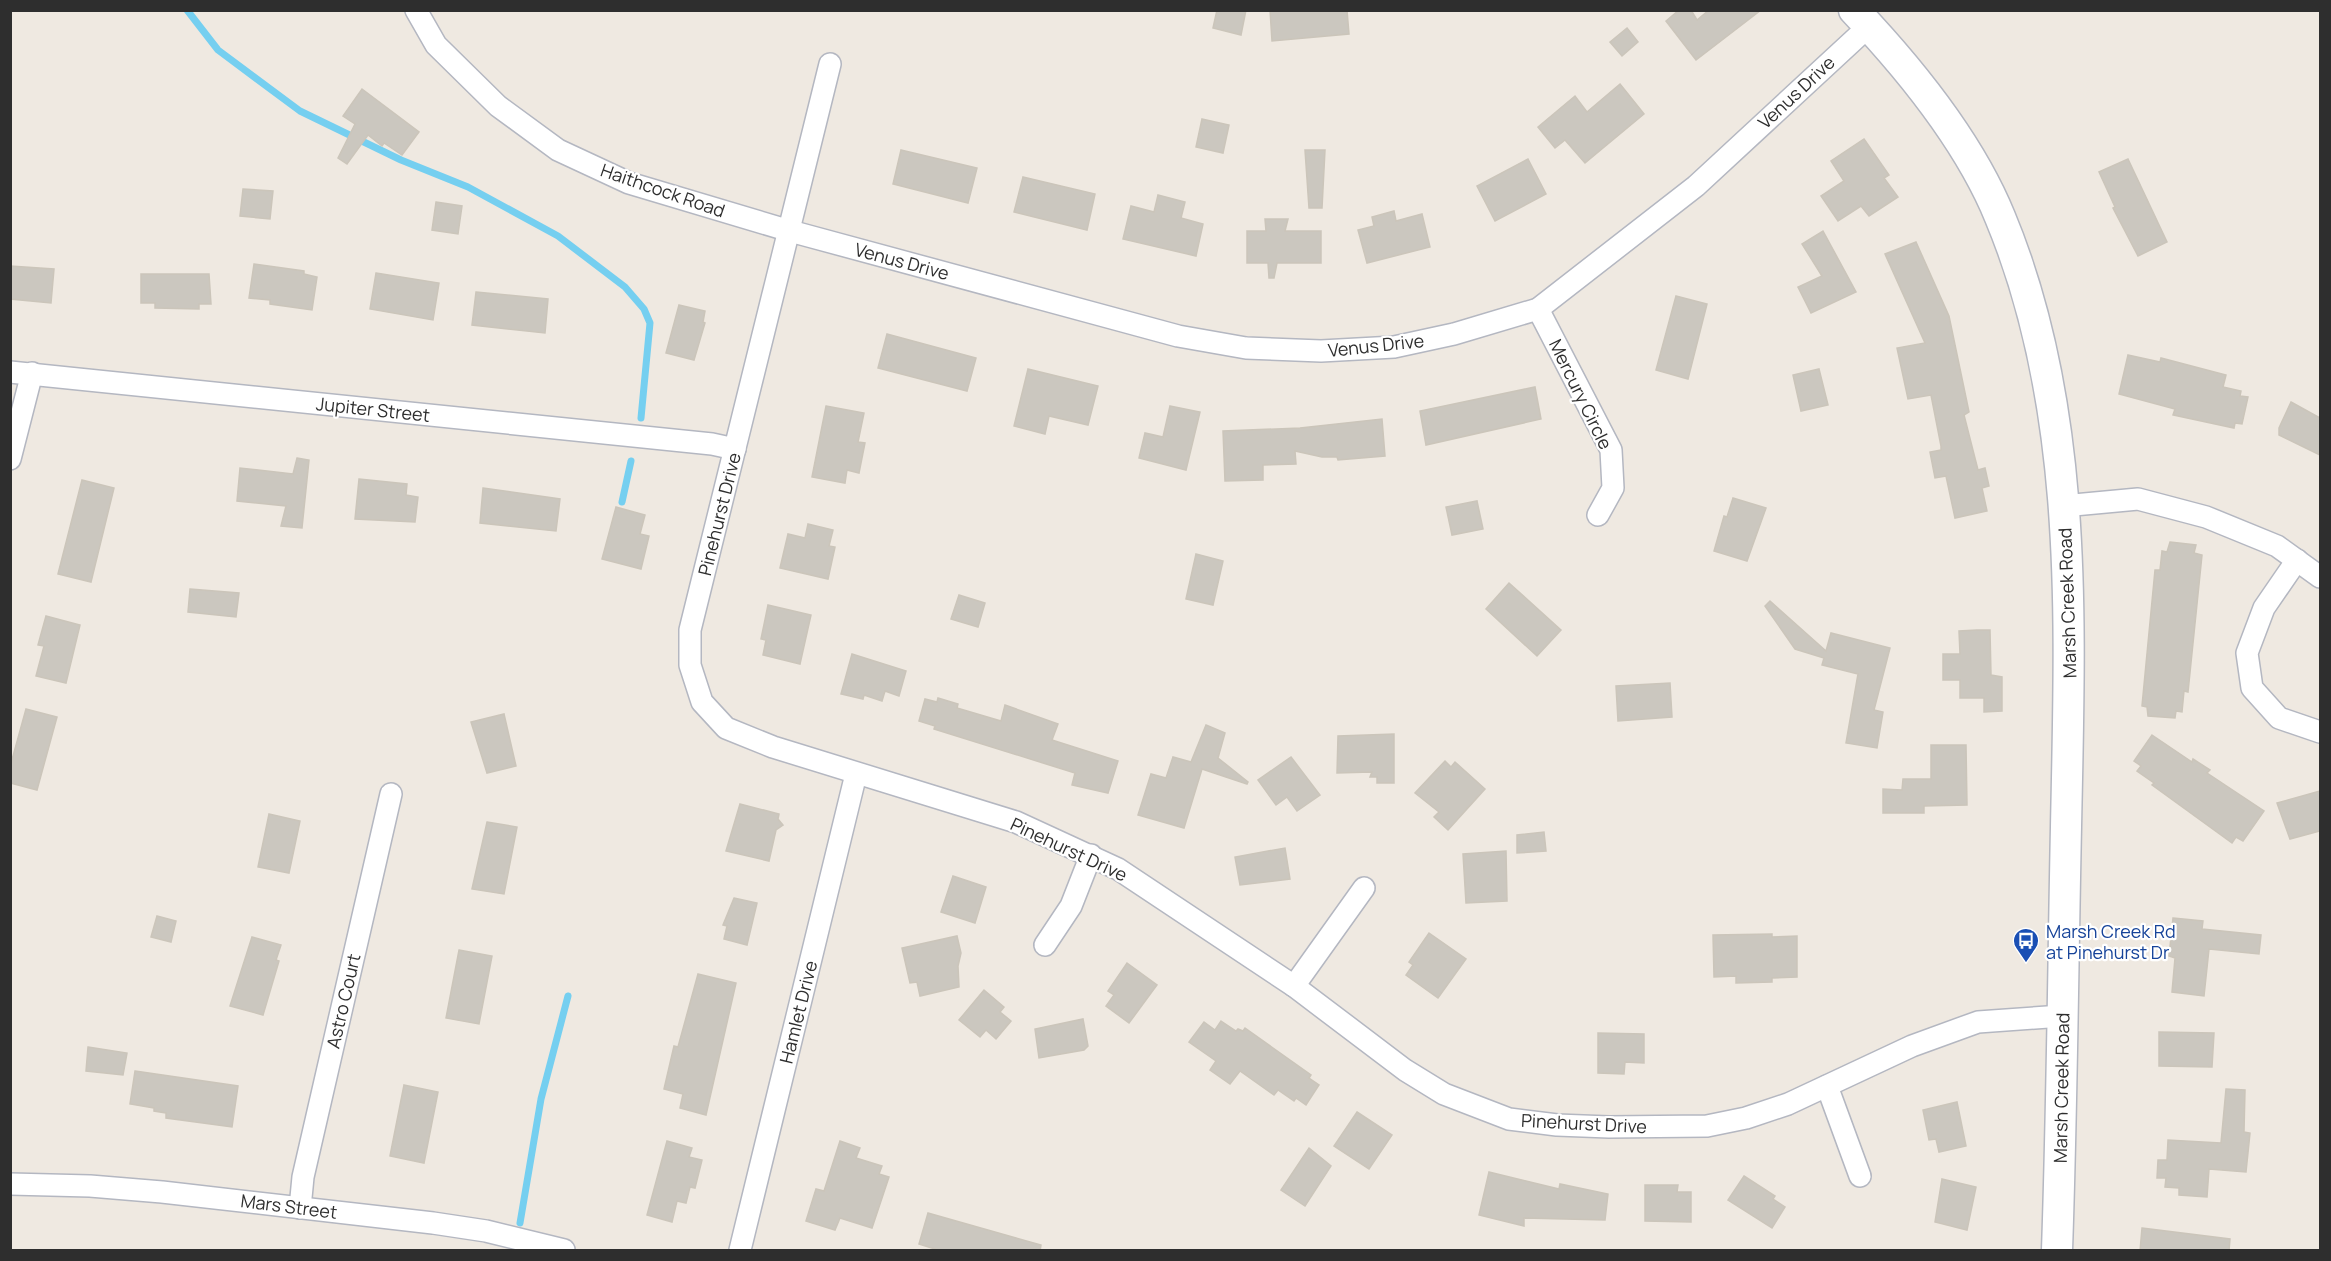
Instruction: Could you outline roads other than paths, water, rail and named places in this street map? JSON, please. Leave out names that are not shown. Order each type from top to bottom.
[{"type":"street","name":"Haithcock Road","points":[[416,10],[436,45],[498,106],[558,150],[629,183],[790,231]]},
{"type":"street","name":"Venus Drive","points":[[790,231],[1178,336],[1246,348],[1321,351],[1394,346],[1454,334],[1538,309],[1696,186],[1862,18]]},
{"type":"street","name":"Marsh Creek Road","points":[[1862,18],[1927,94],[1964,147],[1999,213],[2028,295],[2042,350],[2063,506],[2070,700],[2057,1251]]},
{"type":"street","name":"Pinehurst Drive","points":[[830,64],[690,630],[690,665],[702,702],[726,728],[773,747],[856,774],[914,789],[1016,822],[1091,855],[1118,869],[1294,986],[1405,1070],[1444,1094],[1509,1119],[1557,1125],[1609,1127],[1707,1126],[1746,1118],[1827,1086],[1912,1046],[1978,1022],[2062,1016]]},
{"type":"street","name":"Mercury Circle","points":[[1538,309],[1611,450],[1613,488],[1599,515]]},
{"type":"street","name":"Jupiter Street","points":[[10,372],[700,443],[735,449]]},
{"type":"street","points":[[10,459],[32,373]]},
{"type":"street","points":[[2063,506],[2138,500],[2206,517],[2277,546],[2320,577]]},
{"type":"street","points":[[2297,560],[2264,608],[2247,653],[2252,688],[2279,718],[2320,732]]},
{"type":"street","name":"Hamlet Drive","points":[[740,1251],[856,774]]},
{"type":"street","name":"Astro Court","points":[[300,1208],[303,1177],[391,794]]},
{"type":"street","points":[[1045,945],[1071,906],[1091,855]]},
{"type":"street","points":[[1294,986],[1364,888]]},
{"type":"street","points":[[1827,1086],[1860,1176]]},
{"type":"street","name":"Mars Street","points":[[10,1184],[131,1189],[300,1208],[486,1231],[564,1251]]},
{"type":"waterway","points":[[187,10],[218,50],[300,111],[401,160],[468,187],[558,236],[625,287],[644,309],[650,323],[641,418]]},
{"type":"waterway","points":[[622,502],[631,461]]},
{"type":"waterway","points":[[520,1223],[541,1099],[568,996]]},
{"type":"place","name":"Marsh Creek Rd at Pinehurst Dr","points":[[2026,964]]}]
